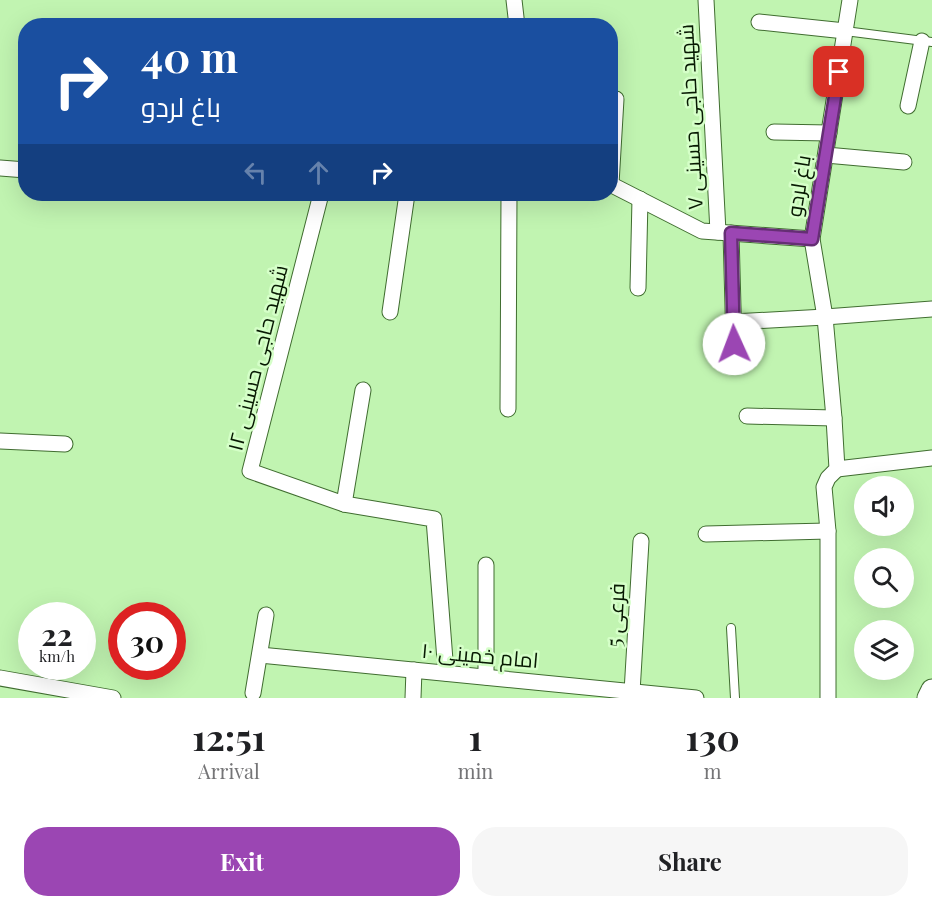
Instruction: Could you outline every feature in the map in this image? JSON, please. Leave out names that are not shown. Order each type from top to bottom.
[{"type":"main road","points":[[928,698],[932,690]]},
{"type":"street","points":[[514,0],[516,18]]},
{"type":"street","name":"شهید حاجی حسینی ۷","points":[[706,0],[734,344]]},
{"type":"street","name":"باغ لردو","points":[[618,188],[702,231],[812,239],[850,0]]},
{"type":"street","points":[[759,21],[845,31]]},
{"type":"street","points":[[908,106],[927,42]]},
{"type":"street","points":[[774,132],[829,133]]},
{"type":"street","points":[[825,155],[904,162]]},
{"type":"street","points":[[0,168],[18,169]]},
{"type":"street","points":[[638,288],[640,199]]},
{"type":"street","name":"شهید حاجی حسینی ۱۲","points":[[319,201],[250,471],[345,504]]},
{"type":"street","points":[[390,312],[406,201]]},
{"type":"street","points":[[508,409],[509,201]]},
{"type":"street","points":[[812,239],[825,317],[837,469]]},
{"type":"street","points":[[734,322],[932,309]]},
{"type":"street","points":[[363,390],[345,504],[434,519],[446,673]]},
{"type":"street","points":[[747,417],[834,418]]},
{"type":"street","points":[[0,441],[65,444]]},
{"type":"street","points":[[828,698],[828,531],[824,487],[828,478],[837,469],[932,458]]},
{"type":"street","points":[[706,534],[828,531]]},
{"type":"street","name":"فرعی 5","points":[[632,692],[641,541]]},
{"type":"street","points":[[486,564],[486,677]]},
{"type":"street","points":[[253,693],[266,615]]},
{"type":"street","name":"امام خمینی ۱۰","points":[[260,655],[696,698]]},
{"type":"street","points":[[413,698],[414,670]]},
{"type":"street","points":[[0,678],[113,698]]},
{"type":"lane","points":[[845,31],[927,42]]},
{"type":"lane","points":[[731,628],[735,698]]},
{"type":"route","points":[[734,344],[731,233],[812,239],[839,72]]}]
